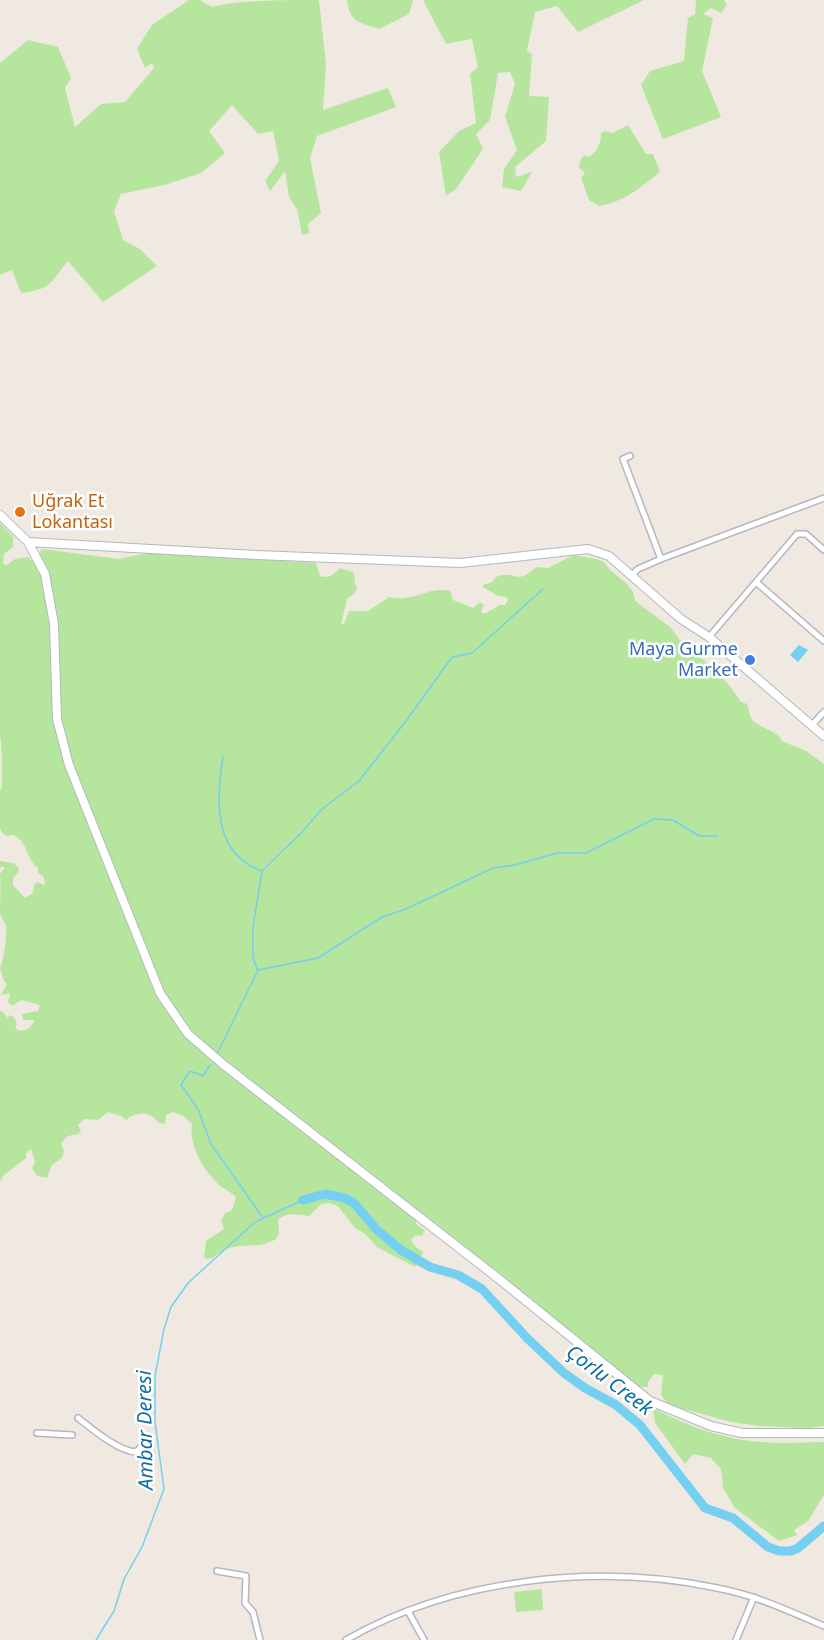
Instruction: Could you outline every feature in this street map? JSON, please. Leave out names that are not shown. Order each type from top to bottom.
[{"type":"street","points":[[630,456],[623,459],[661,559]]},
{"type":"street","points":[[631,576],[638,569],[661,559],[824,498]]},
{"type":"street","points":[[0,515],[28,542],[45,574],[54,624],[57,719],[69,765],[160,993],[188,1034],[224,1065],[499,1279],[650,1401],[711,1426],[742,1433],[824,1433]]},
{"type":"street","points":[[709,637],[797,534],[806,534],[824,550]]},
{"type":"street","points":[[28,542],[256,555],[460,562],[588,549],[609,556],[681,619],[709,637],[824,736]]},
{"type":"street","points":[[756,582],[824,641]]},
{"type":"street","points":[[812,725],[824,712]]},
{"type":"street","points":[[78,1418],[103,1437],[130,1452],[136,1452],[142,1446]]},
{"type":"street","points":[[37,1433],[72,1435]]},
{"type":"street","points":[[217,1571],[246,1576],[245,1603],[253,1612],[260,1640]]},
{"type":"street","points":[[346,1640],[408,1611],[479,1590],[538,1580],[603,1577],[660,1579],[717,1588],[754,1597],[824,1626]]},
{"type":"street","points":[[736,1640],[754,1597]]},
{"type":"street","points":[[408,1611],[424,1640]]},
{"type":"green space","points":[[189,0],[200,0],[212,7],[249,2],[319,0],[326,64],[323,110],[388,88],[396,107],[317,136],[310,158],[321,213],[308,224],[309,233],[302,235],[297,209],[289,197],[285,171],[270,191],[265,181],[279,161],[273,131],[258,134],[232,105],[209,131],[225,153],[201,173],[164,185],[121,194],[114,211],[123,240],[140,249],[157,266],[103,302],[68,261],[45,287],[21,293],[12,270],[0,275],[0,63],[28,40],[58,47],[71,78],[65,88],[75,127],[101,104],[125,102],[154,68],[152,63],[145,68],[137,49],[152,25]]},
{"type":"green space","points":[[347,0],[413,0],[409,14],[379,29],[361,23],[353,17]]},
{"type":"green space","points":[[423,0],[644,0],[578,32],[557,6],[535,12],[527,51],[532,54],[529,96],[549,97],[546,141],[515,167],[516,177],[532,172],[521,191],[502,187],[504,169],[517,150],[505,117],[515,84],[510,72],[498,73],[490,120],[476,134],[483,149],[456,189],[446,196],[439,152],[459,131],[476,123],[470,74],[478,67],[472,39],[446,44]]},
{"type":"green space","points":[[696,0],[724,0],[727,5],[721,13],[711,8],[703,14],[713,18],[702,71],[721,117],[663,139],[641,85],[650,71],[684,61],[688,18],[695,14]]},
{"type":"green space","points":[[628,125],[646,154],[653,154],[660,172],[626,197],[600,206],[589,200],[581,178],[585,173],[579,168],[580,161],[584,155],[588,157],[596,150],[601,133],[605,131],[613,133]]},
{"type":"green space","points":[[0,523],[13,536],[13,547],[4,554],[3,564],[7,565],[15,559],[28,557],[39,568],[42,563],[40,551],[42,549],[119,559],[142,554],[170,554],[316,563],[320,576],[323,577],[331,575],[340,568],[353,572],[357,587],[356,592],[347,599],[341,624],[344,624],[349,611],[368,611],[389,597],[411,597],[438,590],[450,591],[453,600],[473,608],[480,602],[484,605],[481,612],[484,614],[500,605],[505,605],[508,600],[507,597],[498,596],[483,587],[496,577],[524,576],[536,567],[548,568],[574,555],[597,559],[604,562],[626,583],[639,604],[670,627],[680,640],[729,685],[741,702],[747,704],[754,722],[776,734],[782,741],[806,751],[824,764],[824,1426],[808,1428],[759,1426],[731,1422],[669,1405],[661,1395],[663,1375],[654,1374],[648,1382],[648,1387],[641,1387],[625,1377],[453,1238],[416,1219],[416,1224],[425,1230],[422,1236],[416,1235],[411,1240],[423,1252],[415,1267],[377,1247],[364,1233],[355,1228],[338,1206],[329,1203],[321,1204],[309,1216],[293,1214],[281,1217],[278,1220],[279,1234],[275,1240],[261,1245],[230,1248],[207,1259],[204,1257],[206,1241],[224,1229],[221,1221],[225,1213],[232,1210],[236,1197],[217,1183],[206,1170],[195,1148],[192,1124],[183,1116],[173,1112],[166,1115],[165,1124],[159,1123],[148,1114],[135,1115],[126,1120],[108,1112],[98,1120],[84,1119],[78,1125],[81,1131],[77,1135],[68,1137],[61,1144],[64,1151],[62,1158],[52,1165],[47,1178],[37,1176],[32,1168],[35,1162],[31,1149],[26,1153],[26,1158],[4,1175],[0,1182],[0,1011],[8,1018],[9,1015],[14,1017],[17,1024],[15,1028],[20,1031],[28,1029],[34,1022],[34,1020],[23,1020],[22,1014],[38,1011],[40,1005],[22,1000],[12,1006],[8,1002],[10,993],[1,995],[7,984],[0,968],[6,930],[0,913],[0,874],[4,867],[0,867],[0,861],[13,863],[18,867],[19,871],[13,878],[13,885],[25,898],[33,893],[37,882],[45,885],[44,877],[38,873],[38,868],[34,865],[22,842],[13,835],[3,834],[0,828],[2,755],[0,736]]},
{"type":"green space","points":[[653,1408],[693,1426],[749,1441],[824,1442],[824,1495],[808,1521],[794,1530],[797,1535],[779,1541],[735,1508],[723,1488],[721,1469],[711,1458],[693,1454],[685,1464],[655,1423]]},
{"type":"green space","points":[[542,1589],[543,1610],[516,1612],[514,1592]]},
{"type":"water","points":[[799,645],[808,650],[798,662],[790,655]]},
{"type":"waterway","points":[[257,969],[253,957],[253,927],[262,871],[321,810],[359,781],[452,657],[472,653],[543,589]]},
{"type":"waterway","points":[[223,756],[219,806],[226,838],[245,863],[262,871]]},
{"type":"waterway","points":[[218,1052],[258,970],[318,958],[382,917],[406,909],[493,868],[515,865],[557,853],[586,853],[654,819],[673,820],[699,836],[717,836]]},
{"type":"waterway","points":[[210,1065],[203,1076],[190,1071],[181,1085],[198,1109],[211,1144],[263,1218]]},
{"type":"waterway","name":"Çorlu Creek","points":[[303,1200],[325,1194],[345,1198],[354,1203],[376,1229],[401,1250],[430,1267],[458,1275],[482,1289],[527,1338],[564,1373],[616,1405],[640,1425],[705,1508],[733,1518],[768,1547],[779,1551],[791,1551],[798,1548],[824,1526]]},
{"type":"waterway","name":"Ambar Deresi","points":[[96,1640],[114,1611],[124,1579],[142,1547],[164,1489],[155,1422],[155,1376],[164,1329],[171,1307],[188,1283],[255,1222],[303,1200]]},
{"type":"place","name":"Uğrak Et Lokantası","points":[[20,512]]},
{"type":"place","name":"Maya Gurme Market","points":[[750,660]]}]
